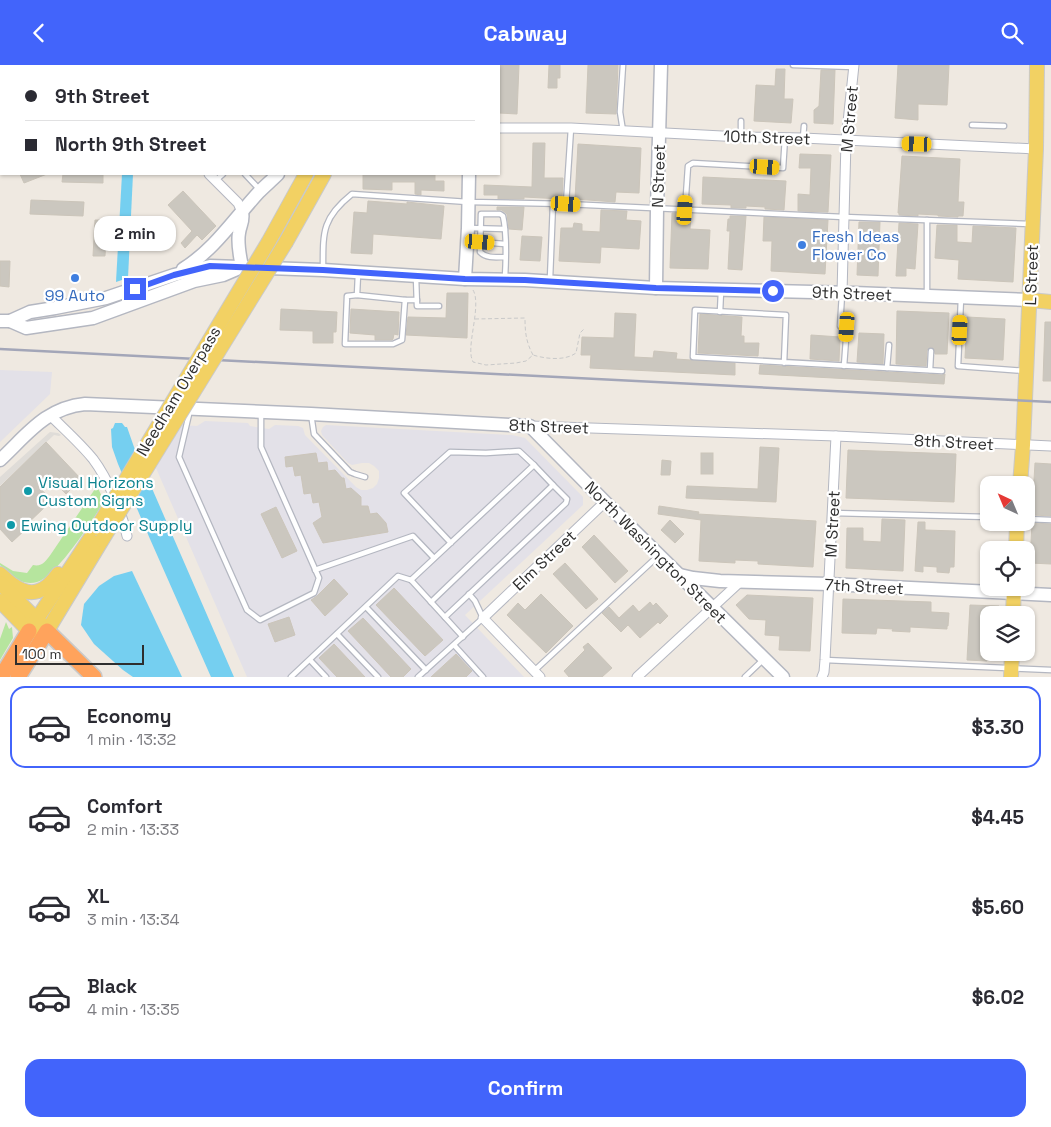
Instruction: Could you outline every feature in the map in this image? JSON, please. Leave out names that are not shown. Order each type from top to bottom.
[{"type":"highway","points":[[0,677],[38,627]]},
{"type":"highway","points":[[18,677],[38,627]]},
{"type":"highway","points":[[38,627],[94,677]]},
{"type":"main road","name":"L Street","points":[[1021,476],[1030,300],[1038,65]]},
{"type":"main road","name":"Needham Overpass","points":[[38,627],[73,564],[99,534],[305,175]]},
{"type":"main road","name":"Needham Overpass","points":[[38,627],[286,242],[323,175]]},
{"type":"main road","points":[[307,205],[329,175]]},
{"type":"main road","name":"9th Street","points":[[1030,300],[1051,301]]},
{"type":"main road","points":[[0,574],[24,591],[36,591],[48,586],[60,570],[73,564]]},
{"type":"main road","points":[[0,583],[38,627]]},
{"type":"main road","points":[[0,601],[38,627]]},
{"type":"street","name":"N Street","points":[[656,288],[661,65]]},
{"type":"street","name":"M Street","points":[[842,293],[846,141],[854,66]]},
{"type":"street","name":"10th Street","points":[[500,128],[571,128],[1036,149]]},
{"type":"street","points":[[5,321],[30,312],[106,298],[174,275],[199,257],[228,229],[260,191],[277,175]]},
{"type":"street","points":[[465,279],[474,228],[468,201],[469,175]]},
{"type":"street","points":[[5,321],[26,328],[93,318],[194,281],[223,275],[242,267],[238,243],[243,219],[242,212],[238,203],[212,177]]},
{"type":"street","name":"9th Street","points":[[174,275],[210,266],[323,270],[465,279],[550,281],[656,288],[1030,300]]},
{"type":"street","name":"8th Street","points":[[0,460],[50,415],[65,407],[84,404],[530,426],[1051,446]]},
{"type":"street","points":[[50,415],[99,468],[124,522],[127,537]]},
{"type":"street","name":"North Washington Street","points":[[530,426],[783,677]]},
{"type":"street","name":"M Street","points":[[824,675],[836,437]]},
{"type":"street","name":"Elm Street","points":[[483,618],[605,502]]},
{"type":"street","name":"7th Street","points":[[678,574],[693,578],[741,581],[980,589]]},
{"type":"street","points":[[638,677],[741,581]]},
{"type":"street","name":"7th Street","points":[[1035,593],[1051,595]]},
{"type":"street","points":[[483,618],[537,674]]},
{"type":"lane","points":[[623,65],[620,112],[623,131]]},
{"type":"lane","points":[[793,65],[854,66]]},
{"type":"lane","points":[[741,121],[741,137]]},
{"type":"lane","points":[[972,125],[1004,126]]},
{"type":"lane","points":[[804,126],[804,138]]},
{"type":"lane","points":[[566,204],[571,128]]},
{"type":"lane","points":[[685,210],[688,166],[690,164],[783,169],[785,138]]},
{"type":"lane","points":[[246,175],[260,191]]},
{"type":"lane","points":[[323,270],[324,229],[331,216],[344,200],[352,194],[468,201],[1033,224]]},
{"type":"lane","points":[[550,281],[553,203]]},
{"type":"lane","points":[[505,257],[491,257],[480,253],[480,242],[474,228],[481,214],[500,214],[503,216],[505,229],[505,244],[505,257],[505,279]]},
{"type":"lane","points":[[927,220],[927,296]]},
{"type":"lane","points":[[474,228],[505,229]]},
{"type":"lane","points":[[480,242],[505,244]]},
{"type":"lane","points":[[357,295],[358,272]]},
{"type":"lane","points":[[416,276],[417,306],[438,306]]},
{"type":"lane","points":[[720,312],[721,289]]},
{"type":"lane","points":[[842,293],[840,326],[847,327],[844,366]]},
{"type":"lane","points":[[404,300],[402,341],[393,344],[345,344],[347,296],[357,295],[404,300],[417,299]]},
{"type":"lane","points":[[961,297],[958,366],[1026,371]]},
{"type":"lane","points":[[784,363],[786,315],[695,310],[693,357],[784,363],[942,371]]},
{"type":"lane","points":[[887,368],[889,345]]},
{"type":"lane","points":[[930,370],[931,351]]},
{"type":"lane","points":[[191,408],[179,457],[247,610],[260,620],[314,593],[319,578],[261,447],[261,412]]},
{"type":"lane","points":[[311,414],[314,434],[350,471],[355,475],[366,477]]},
{"type":"lane","points":[[445,617],[566,503],[567,499],[519,451],[486,453],[450,452],[404,493],[451,543]]},
{"type":"lane","points":[[411,581],[534,465]]},
{"type":"lane","points":[[431,602],[553,485]]},
{"type":"lane","points":[[833,513],[980,517]]},
{"type":"lane","points":[[1035,519],[1051,520]]},
{"type":"lane","points":[[315,569],[413,536],[434,558]]},
{"type":"lane","points":[[537,674],[659,555]]},
{"type":"lane","points":[[291,677],[398,576],[411,581],[463,637]]},
{"type":"lane","points":[[418,677],[483,618],[476,601],[469,595]]},
{"type":"lane","points":[[366,607],[426,670]]},
{"type":"lane","points":[[337,634],[378,677]]},
{"type":"lane","points":[[454,645],[483,677]]},
{"type":"lane","points":[[745,677],[764,659]]},
{"type":"lane","points":[[310,660],[326,677]]},
{"type":"lane","points":[[825,660],[1011,673],[1051,670]]},
{"type":"path","points":[[465,279],[475,294],[471,354],[473,362],[486,365],[516,363],[526,361],[533,355]]},
{"type":"path","points":[[474,319],[525,317],[525,335],[528,346],[533,355],[545,359],[571,357],[576,353],[580,333],[584,329]]},
{"type":"shaded area","points":[[0,370],[52,372],[50,394],[0,442]]},
{"type":"shaded area","points":[[205,421],[248,423],[250,426],[269,429],[275,425],[303,428],[305,435],[361,490],[373,488],[377,484],[379,471],[369,463],[352,465],[348,463],[322,435],[321,431],[326,425],[512,435],[525,438],[583,497],[583,505],[465,615],[524,677],[247,677],[156,468],[182,425],[197,426]]},
{"type":"shaded area","points":[[50,432],[61,435],[54,435],[0,486],[0,477]]},
{"type":"green space","points":[[97,486],[104,501],[74,546],[45,578],[37,582],[26,583],[12,576],[0,565],[0,563],[13,571],[27,573],[33,565],[44,563]]},
{"type":"green space","points":[[6,622],[9,629],[12,627],[13,638],[0,660],[0,639]]},
{"type":"water","points":[[122,175],[133,175],[128,278],[116,282]]},
{"type":"water","points":[[115,423],[122,423],[127,427],[234,677],[211,677],[118,464],[112,447],[111,429]]},
{"type":"water","points":[[132,571],[182,677],[133,677],[94,644],[81,625],[84,604],[99,586],[114,576]]},
{"type":"building","points":[[500,65],[519,65],[517,114],[500,113]]},
{"type":"building","points":[[549,65],[560,65],[560,78],[557,78],[557,88],[548,88]]},
{"type":"building","points":[[588,65],[618,65],[616,114],[586,113]]},
{"type":"building","points":[[898,65],[949,65],[947,105],[918,104],[918,120],[895,118]]},
{"type":"building","points":[[776,69],[785,69],[784,99],[793,99],[791,123],[754,121],[756,85],[775,86]]},
{"type":"building","points":[[821,70],[835,70],[833,124],[814,123],[814,110],[819,106]]},
{"type":"building","points":[[533,143],[545,143],[544,178],[563,178],[562,199],[524,197],[524,199],[498,199],[498,195],[484,195],[484,185],[532,187]]},
{"type":"building","points":[[578,144],[641,148],[639,193],[616,192],[615,202],[575,199]]},
{"type":"building","points":[[800,154],[831,155],[828,212],[798,211],[798,194],[810,195],[811,168],[799,168]]},
{"type":"building","points":[[902,156],[960,159],[958,202],[964,202],[963,216],[899,215]]},
{"type":"building","points":[[20,175],[44,175],[24,183]]},
{"type":"building","points":[[63,175],[103,175],[103,183],[62,182]]},
{"type":"building","points":[[363,175],[435,175],[435,181],[444,181],[444,191],[421,190],[421,195],[415,194],[415,182],[392,182],[392,190],[363,189]]},
{"type":"building","points":[[703,177],[786,181],[784,210],[746,206],[746,208],[731,208],[731,205],[702,204]]},
{"type":"building","points":[[183,191],[216,226],[202,240],[197,235],[185,248],[181,243],[192,231],[168,205]]},
{"type":"building","points":[[31,200],[84,202],[83,216],[30,214]]},
{"type":"building","points":[[368,201],[407,204],[407,202],[444,206],[441,239],[373,234],[372,254],[351,253],[354,212],[367,213]]},
{"type":"building","points":[[497,207],[524,207],[522,230],[509,229],[507,214],[502,210],[497,210]]},
{"type":"building","points":[[601,210],[627,211],[626,220],[641,221],[639,249],[601,247],[600,263],[559,261],[561,228],[573,228],[574,223],[582,224],[582,231],[600,232]]},
{"type":"building","points":[[672,213],[691,214],[690,229],[710,230],[708,269],[670,268]]},
{"type":"building","points":[[730,216],[746,216],[742,270],[728,269],[730,231],[727,231]]},
{"type":"building","points":[[764,217],[828,220],[825,274],[771,271],[772,241],[763,241]]},
{"type":"building","points":[[95,220],[107,220],[105,256],[93,256]]},
{"type":"building","points":[[859,222],[880,222],[878,276],[857,275]]},
{"type":"building","points":[[899,223],[918,224],[915,269],[906,268],[906,276],[896,276]]},
{"type":"building","points":[[937,225],[957,225],[957,242],[972,243],[973,226],[1016,228],[1013,282],[958,279],[959,260],[935,258]]},
{"type":"building","points":[[168,233],[171,242],[155,248],[152,239]]},
{"type":"building","points":[[522,236],[542,237],[540,261],[520,260]]},
{"type":"building","points":[[0,261],[10,261],[9,287],[0,286]]},
{"type":"building","points":[[447,293],[468,293],[467,338],[406,335],[408,317],[446,318]]},
{"type":"building","points":[[281,309],[337,312],[336,332],[333,332],[333,343],[313,343],[313,331],[280,330]]},
{"type":"building","points":[[351,309],[399,312],[398,335],[394,334],[392,340],[375,340],[375,335],[350,333]]},
{"type":"building","points":[[897,311],[949,313],[947,354],[935,354],[934,349],[931,347],[927,350],[926,366],[896,364]]},
{"type":"building","points":[[615,313],[636,314],[634,357],[653,358],[654,351],[677,353],[676,359],[735,363],[735,375],[590,368],[591,355],[581,355],[582,337],[614,338]]},
{"type":"building","points":[[700,314],[742,317],[741,336],[744,336],[744,343],[759,343],[758,356],[698,353]]},
{"type":"building","points":[[967,317],[1005,319],[1003,360],[965,358]]},
{"type":"building","points":[[1045,322],[1051,322],[1051,381],[1043,381]]},
{"type":"building","points":[[859,333],[884,334],[883,364],[857,362]]},
{"type":"building","points":[[811,335],[840,337],[839,361],[810,359]]},
{"type":"building","points":[[760,365],[945,374],[944,384],[759,374]]},
{"type":"building","points":[[46,442],[81,479],[66,494],[49,476],[38,486],[55,504],[50,508],[47,505],[24,527],[26,529],[12,542],[0,529],[0,487]]},
{"type":"building","points":[[760,447],[779,448],[776,502],[686,498],[687,486],[758,489]]},
{"type":"building","points":[[848,450],[956,454],[954,502],[846,498]]},
{"type":"building","points":[[316,453],[318,463],[327,462],[328,471],[335,470],[344,478],[346,489],[351,488],[361,497],[361,506],[368,506],[370,514],[377,513],[386,523],[388,532],[323,543],[313,523],[322,517],[319,502],[313,503],[311,493],[304,494],[301,475],[295,476],[293,466],[286,467],[285,457]]},
{"type":"building","points":[[701,453],[713,453],[713,474],[701,474]]},
{"type":"building","points":[[662,460],[671,461],[670,475],[661,475]]},
{"type":"building","points":[[1035,463],[1051,464],[1051,516],[1035,515]]},
{"type":"building","points":[[659,506],[699,512],[698,514],[816,521],[813,567],[758,564],[758,561],[735,560],[735,563],[699,561],[701,520],[658,514]]},
{"type":"building","points":[[276,507],[297,551],[282,558],[261,514]]},
{"type":"building","points":[[882,519],[905,520],[903,571],[846,568],[847,528],[863,528],[863,541],[881,542]]},
{"type":"building","points":[[670,520],[684,534],[675,543],[661,530]]},
{"type":"building","points":[[918,522],[925,522],[925,530],[955,531],[954,567],[950,567],[949,573],[937,572],[937,567],[923,566],[923,572],[915,571]]},
{"type":"building","points":[[1035,523],[1051,524],[1051,564],[1035,563],[1035,541],[1031,541],[1032,531],[1035,531]]},
{"type":"building","points":[[594,535],[628,571],[615,583],[582,547]]},
{"type":"building","points":[[565,563],[598,599],[586,609],[553,574]]},
{"type":"building","points":[[334,579],[348,594],[325,616],[311,600]]},
{"type":"building","points":[[394,588],[443,640],[425,656],[376,605]]},
{"type":"building","points":[[541,594],[573,626],[546,653],[507,615],[518,603],[525,610]]},
{"type":"building","points":[[747,595],[813,598],[810,651],[779,650],[780,636],[765,635],[766,620],[749,619],[736,605]]},
{"type":"building","points":[[843,599],[931,602],[931,612],[949,613],[948,626],[947,629],[910,627],[910,632],[877,628],[876,634],[842,633]]},
{"type":"building","points":[[650,602],[653,606],[656,603],[668,616],[640,638],[628,625],[621,632],[602,613],[609,607],[619,618],[633,605],[639,612]]},
{"type":"building","points":[[970,605],[999,606],[980,606],[980,661],[967,660]]},
{"type":"building","points":[[289,617],[295,635],[275,642],[268,624]]},
{"type":"building","points":[[363,618],[411,669],[403,677],[391,677],[348,631]]},
{"type":"building","points":[[588,643],[612,668],[602,677],[569,677],[564,671],[585,650],[583,647]]},
{"type":"building","points":[[334,644],[365,677],[337,677],[319,658]]},
{"type":"building","points":[[456,654],[472,671],[466,677],[431,677]]},
{"type":"railway","points":[[0,349],[1051,402]]},
{"type":"place","name":"Fresh Ideas Flower Co","points":[[802,245]]},
{"type":"place","name":"99 Auto","points":[[75,278]]},
{"type":"place","name":"Visual Horizons Custom Signs","points":[[28,491]]},
{"type":"place","name":"Ewing Outdoor Supply","points":[[11,525]]},
{"type":"route","points":[[135,289],[174,275],[210,266],[323,270],[656,288],[773,291]]}]
